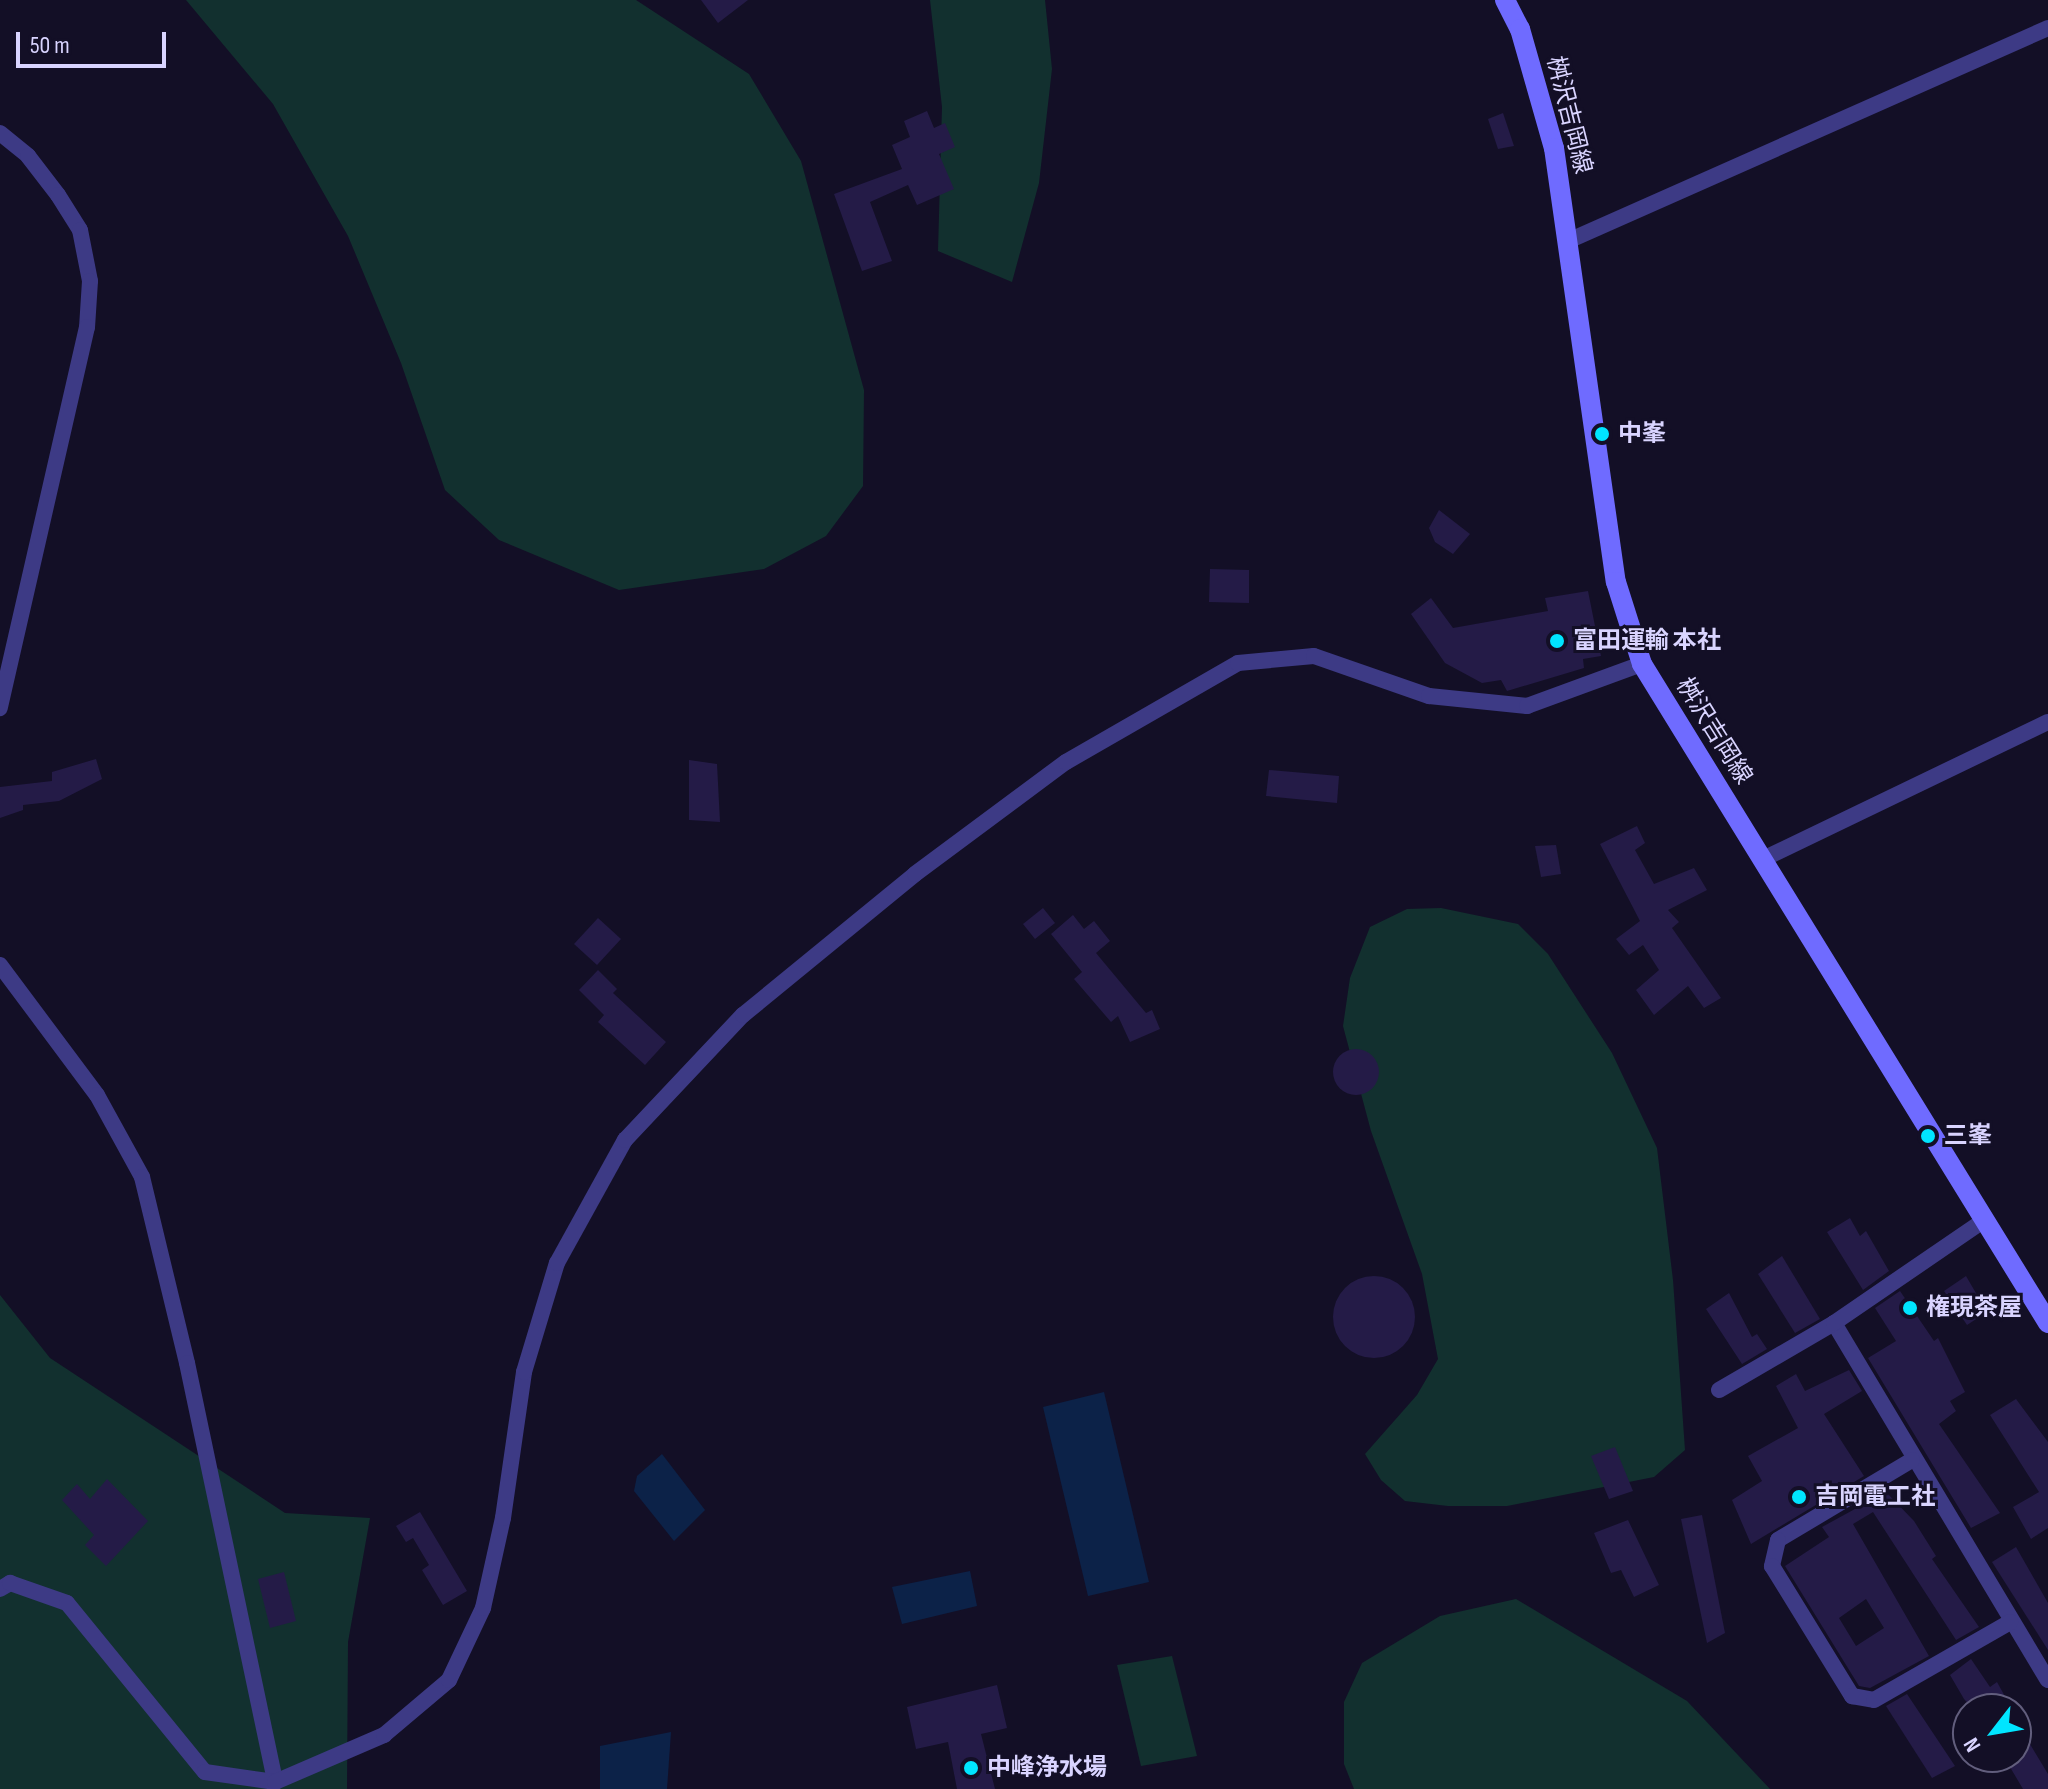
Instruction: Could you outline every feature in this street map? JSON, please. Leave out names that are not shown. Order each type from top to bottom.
[{"type":"main road","name":"桝沢吉岡線","points":[[1505,0],[1520,29],[1554,148],[1616,582],[1642,664],[2048,1323]]},
{"type":"street","points":[[1568,241],[2048,28]]},
{"type":"street","points":[[0,133],[28,156],[80,230],[90,281],[87,327],[0,708]]},
{"type":"street","points":[[0,1589],[10,1583],[67,1603],[205,1772],[275,1782],[384,1735],[449,1680],[483,1608],[503,1518],[524,1372],[557,1263],[625,1140],[743,1015],[915,874],[1066,762],[1238,663],[1314,656],[1429,696],[1527,706],[1642,664]]},
{"type":"street","points":[[1763,859],[2048,722]]},
{"type":"street","points":[[0,965],[97,1095],[142,1177],[191,1378],[275,1782]]},
{"type":"street","points":[[1719,1390],[1834,1323],[1983,1221]]},
{"type":"street","points":[[1834,1323],[1912,1460],[2048,1680]]},
{"type":"street","points":[[1912,1460],[1778,1540],[1772,1566],[1852,1696],[1874,1700],[2010,1622]]},
{"type":"green space","points":[[186,0],[636,0],[749,74],[801,161],[864,390],[863,486],[826,536],[764,569],[619,590],[499,540],[445,490],[401,363],[348,236],[273,104]]},
{"type":"green space","points":[[930,0],[1045,0],[1052,69],[1039,183],[1012,282],[938,251],[942,107]]},
{"type":"green space","points":[[1441,908],[1518,924],[1548,954],[1612,1053],[1657,1148],[1673,1280],[1685,1450],[1654,1477],[1507,1506],[1448,1506],[1405,1501],[1381,1480],[1365,1454],[1417,1395],[1438,1359],[1422,1274],[1371,1131],[1343,1026],[1350,978],[1370,927],[1407,909]]},
{"type":"green space","points":[[0,1295],[50,1358],[285,1513],[370,1518],[348,1642],[347,1789],[0,1789]]},
{"type":"green space","points":[[1516,1599],[1687,1701],[1770,1789],[1354,1789],[1344,1764],[1344,1702],[1362,1663],[1440,1616]]},
{"type":"green space","points":[[1172,1656],[1197,1756],[1141,1766],[1117,1665]]},
{"type":"water","points":[[1104,1392],[1149,1582],[1088,1596],[1043,1407]]},
{"type":"water","points":[[662,1454],[705,1510],[674,1541],[634,1491],[637,1476]]},
{"type":"water","points":[[970,1571],[977,1606],[902,1624],[892,1587]]},
{"type":"water","points":[[671,1732],[667,1789],[600,1789],[600,1746]]},
{"type":"building","points":[[701,0],[748,0],[718,23]]},
{"type":"building","points":[[927,111],[934,128],[945,123],[955,147],[939,154],[954,189],[917,205],[908,185],[870,202],[892,261],[862,271],[834,194],[902,169],[892,145],[910,137],[904,121]]},
{"type":"building","points":[[1503,113],[1514,146],[1498,149],[1488,119]]},
{"type":"building","points":[[1439,510],[1470,534],[1453,554],[1435,542],[1429,528]]},
{"type":"building","points":[[1210,569],[1249,570],[1249,603],[1209,602]]},
{"type":"building","points":[[1588,591],[1601,656],[1583,659],[1584,668],[1507,691],[1501,680],[1482,683],[1445,663],[1411,614],[1431,598],[1453,628],[1548,611],[1545,598]]},
{"type":"building","points":[[96,759],[102,779],[59,801],[23,805],[23,810],[0,818],[0,787],[52,781],[52,772]]},
{"type":"building","points":[[689,760],[717,764],[720,822],[689,820]]},
{"type":"building","points":[[1269,770],[1339,776],[1337,803],[1266,796]]},
{"type":"building","points":[[1637,826],[1645,843],[1635,850],[1654,884],[1694,868],[1707,890],[1668,910],[1679,922],[1672,928],[1721,998],[1704,1008],[1688,986],[1654,1015],[1636,990],[1659,970],[1643,945],[1629,955],[1616,939],[1640,921],[1600,844]]},
{"type":"building","points":[[1556,845],[1561,874],[1541,877],[1535,846]]},
{"type":"building","points":[[1043,908],[1055,923],[1035,939],[1023,924]]},
{"type":"building","points":[[1073,915],[1084,929],[1094,921],[1110,941],[1096,953],[1146,1013],[1152,1010],[1160,1029],[1130,1042],[1118,1016],[1111,1022],[1074,979],[1082,972],[1051,934]]},
{"type":"building","points":[[598,918],[621,939],[597,965],[574,944]]},
{"type":"building","points":[[598,970],[617,989],[613,993],[666,1042],[645,1065],[598,1022],[604,1015],[579,990]]},
{"type":"building","points":[[1356,1049],[1372,1056],[1379,1072],[1372,1088],[1356,1095],[1340,1088],[1333,1072],[1340,1056]]},
{"type":"building","points":[[1850,1218],[1860,1236],[1866,1231],[1889,1271],[1863,1290],[1827,1232]]},
{"type":"building","points":[[1782,1256],[1820,1319],[1795,1333],[1758,1274]]},
{"type":"building","points":[[1374,1276],[1390,1279],[1403,1288],[1412,1301],[1415,1317],[1412,1333],[1403,1346],[1390,1355],[1374,1358],[1358,1355],[1345,1346],[1336,1333],[1333,1317],[1336,1301],[1345,1288],[1358,1279]]},
{"type":"building","points":[[1966,1276],[1987,1312],[1967,1325],[1944,1291]]},
{"type":"building","points":[[1900,1291],[1934,1341],[1938,1338],[1965,1392],[1950,1401],[1956,1411],[1939,1424],[2000,1513],[1971,1528],[1868,1358],[1896,1341],[1875,1308]]},
{"type":"building","points":[[1729,1293],[1752,1337],[1757,1334],[1767,1349],[1742,1364],[1706,1309]]},
{"type":"building","points":[[1849,1370],[1862,1391],[1824,1414],[1864,1476],[1751,1544],[1732,1500],[1762,1481],[1748,1456],[1798,1428],[1776,1386],[1796,1374],[1805,1391]]},
{"type":"building","points":[[2016,1399],[2048,1442],[2048,1528],[2031,1539],[2013,1507],[2039,1492],[1990,1415]]},
{"type":"building","points":[[1615,1447],[1633,1491],[1609,1499],[1591,1456]]},
{"type":"building","points":[[107,1479],[148,1521],[106,1566],[85,1545],[94,1535],[62,1500],[77,1484],[90,1499]]},
{"type":"building","points":[[1886,1492],[1914,1521],[1936,1556],[1932,1559],[1979,1627],[1956,1640],[1873,1512],[1853,1524],[1929,1656],[1870,1688],[1859,1686],[1785,1566],[1829,1537],[1822,1527]],"holes":[[[1866,1599],[1884,1628],[1856,1646],[1839,1618]]]},
{"type":"building","points":[[420,1512],[467,1591],[443,1605],[422,1570],[429,1565],[413,1538],[406,1542],[396,1526]]},
{"type":"building","points":[[1702,1515],[1725,1633],[1707,1643],[1681,1519]]},
{"type":"building","points":[[1628,1520],[1659,1585],[1634,1597],[1621,1570],[1611,1573],[1594,1533]]},
{"type":"building","points":[[2016,1547],[2048,1603],[2048,1650],[1992,1562]]},
{"type":"building","points":[[284,1572],[296,1621],[270,1628],[258,1579]]},
{"type":"building","points":[[1971,1659],[1990,1687],[1997,1682],[2003,1693],[1960,1693],[1950,1675]]},
{"type":"building","points":[[997,1685],[1007,1728],[981,1734],[995,1789],[957,1789],[948,1742],[916,1749],[907,1707]]},
{"type":"building","points":[[1907,1694],[1952,1762],[1952,1768],[1932,1778],[1886,1706]]},
{"type":"building","points":[[2032,1748],[2048,1774],[2048,1789],[2023,1789],[2014,1773],[2032,1773]]},
{"type":"place","name":"中峯","points":[[1602,434]]},
{"type":"place","name":"富田運輸 本社","points":[[1557,641]]},
{"type":"place","name":"三峯","points":[[1928,1136]]},
{"type":"place","name":"権現茶屋","points":[[1910,1308]]},
{"type":"place","name":"吉岡電工社","points":[[1799,1497]]},
{"type":"place","name":"中峰浄水場","points":[[971,1768]]}]
